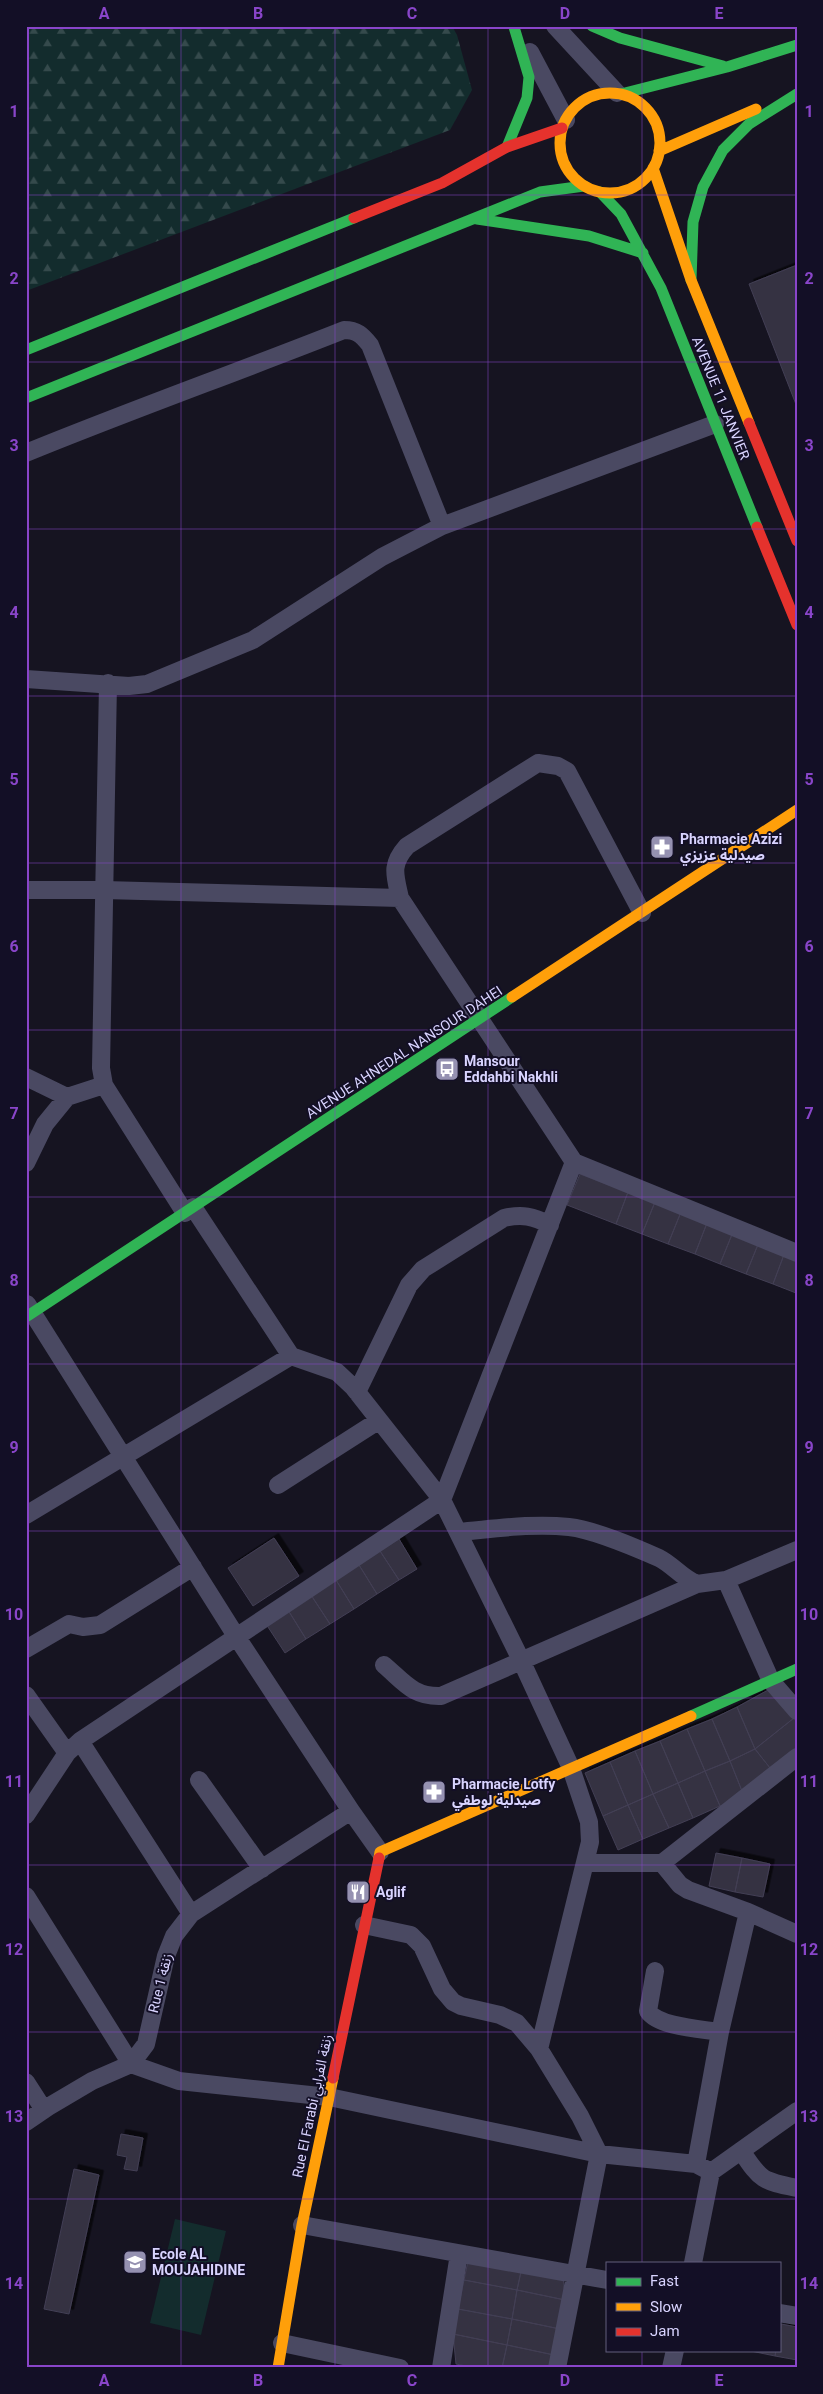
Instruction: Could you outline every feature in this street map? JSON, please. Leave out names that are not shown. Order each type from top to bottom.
[{"type":"main road","points":[[592,26],[620,38],[657,50],[727,67]]},
{"type":"main road","points":[[507,147],[520,120],[527,98],[529,77],[514,27]]},
{"type":"main road","points":[[619,94],[727,67],[797,45]]},
{"type":"main road","points":[[607,93],[619,94],[635,99],[651,115],[660,136],[659,151],[653,168],[644,180],[630,189],[616,193],[600,192],[584,186],[570,173],[560,147],[564,124],[576,106],[590,97],[607,93]]},
{"type":"main road","points":[[659,151],[797,93]]},
{"type":"main road","points":[[691,280],[692,222],[703,187],[723,150],[749,124],[797,93]]},
{"type":"main road","points":[[26,350],[442,183],[507,147],[564,124]]},
{"type":"main road","name":"AVENUE 11 JANVIER","points":[[653,168],[691,280],[792,515],[797,541]]},
{"type":"main road","points":[[26,398],[477,219],[540,192],[584,186]]},
{"type":"main road","name":"AVENUE 11 JANVIER","points":[[600,192],[621,214],[661,288],[797,625]]},
{"type":"main road","points":[[477,219],[589,236],[643,253]]},
{"type":"main road","name":"AVENUE AHNEDAL NANSOUR DAHEI","points":[[28,1311],[189,1210],[797,810]]},
{"type":"main road","points":[[380,1852],[797,1669]]},
{"type":"main road","name":"Rue El Farabi زنقة الفرابي","points":[[278,2368],[302,2225],[380,1852]]},
{"type":"street","points":[[555,26],[619,94]]},
{"type":"street","points":[[514,27],[537,63],[564,124]]},
{"type":"street","points":[[26,454],[122,414],[178,395],[344,330],[352,330],[361,334],[370,345],[442,526]]},
{"type":"street","points":[[26,679],[108,683],[129,686],[147,684],[253,640],[382,557],[442,526],[715,424]]},
{"type":"street","points":[[108,683],[102,1068],[104,1085],[291,1356],[337,1372],[357,1392],[442,1500],[521,1660],[571,1768],[589,1822],[590,1842],[539,2049]]},
{"type":"street","points":[[642,913],[567,771],[550,763],[538,763],[407,846],[396,862],[395,873],[400,898],[481,1018],[574,1162],[797,1253]]},
{"type":"street","points":[[26,890],[104,890],[400,898]]},
{"type":"street","points":[[26,1077],[67,1097]]},
{"type":"street","points":[[26,1162],[45,1124],[67,1097],[104,1085]]},
{"type":"street","points":[[26,1815],[74,1747],[236,1636],[442,1500],[574,1162]]},
{"type":"street","points":[[357,1392],[409,1285],[423,1269],[504,1218],[519,1215],[533,1217],[550,1225]]},
{"type":"street","points":[[28,1311],[236,1636],[380,1852]]},
{"type":"street","points":[[26,1515],[291,1356]]},
{"type":"street","points":[[278,1485],[378,1421]]},
{"type":"street","points":[[458,1532],[549,1525],[571,1527],[602,1536],[661,1559],[696,1584]]},
{"type":"street","points":[[384,1665],[412,1690],[426,1696],[441,1696],[696,1584],[726,1580],[797,1550]]},
{"type":"street","points":[[26,1649],[68,1624],[83,1627],[100,1625],[193,1567]]},
{"type":"street","points":[[726,1580],[770,1681],[797,1711]]},
{"type":"street","points":[[26,1695],[74,1747],[191,1914]]},
{"type":"street","points":[[586,1863],[662,1863],[797,1757]]},
{"type":"street","points":[[199,1780],[262,1869]]},
{"type":"street","name":"Rue 1 زنقة","points":[[26,2122],[92,2081],[131,2064],[141,2053],[146,2044],[170,1945],[191,1914],[351,1811]]},
{"type":"street","points":[[662,1863],[680,1885],[688,1890],[748,1912],[797,1934]]},
{"type":"street","points":[[26,1896],[131,2064],[179,2081],[329,2097],[599,2154],[704,2168],[742,2152],[797,2111]]},
{"type":"street","points":[[692,2262],[720,2032],[748,1912]]},
{"type":"street","points":[[364,1925],[411,1935],[422,1946],[442,1989],[453,2002],[461,2006],[511,2019],[539,2049],[580,2116],[599,2154],[556,2368]]},
{"type":"street","points":[[655,1971],[648,2011],[652,2017],[664,2022],[720,2032]]},
{"type":"street","points":[[26,2082],[44,2110]]},
{"type":"street","points":[[742,2152],[757,2175],[762,2179],[797,2188]]},
{"type":"street","points":[[302,2225],[606,2280]]},
{"type":"street","points":[[441,2368],[460,2254]]},
{"type":"street","points":[[780,2313],[797,2316]]},
{"type":"street","points":[[282,2343],[400,2368]]},
{"type":"street","points":[[671,2368],[675,2352]]},
{"type":"green space","points":[[26,26],[452,26],[457,35],[472,90],[450,130],[26,291]]},
{"type":"green space","points":[[175,2219],[226,2231],[201,2335],[150,2323]]},
{"type":"building","points":[[797,265],[797,407],[749,284]]},
{"type":"building","points":[[580,1174],[628,1192],[616,1224],[567,1205]]},
{"type":"building","points":[[628,1192],[655,1202],[642,1234],[616,1224]]},
{"type":"building","points":[[655,1202],[681,1212],[668,1244],[642,1234]]},
{"type":"building","points":[[681,1212],[707,1223],[695,1254],[668,1244]]},
{"type":"building","points":[[707,1223],[733,1232],[720,1264],[695,1254]]},
{"type":"building","points":[[733,1232],[759,1242],[746,1274],[720,1264]]},
{"type":"building","points":[[759,1242],[785,1252],[773,1284],[746,1274]]},
{"type":"building","points":[[785,1252],[797,1257],[796,1293],[773,1284]]},
{"type":"building","points":[[274,1538],[299,1576],[253,1606],[228,1568]]},
{"type":"building","points":[[399,1539],[417,1569],[399,1580],[380,1551]]},
{"type":"building","points":[[380,1551],[399,1580],[377,1594],[359,1565]]},
{"type":"building","points":[[359,1565],[377,1594],[354,1609],[336,1580]]},
{"type":"building","points":[[336,1580],[354,1609],[330,1624],[311,1595]]},
{"type":"building","points":[[311,1595],[330,1624],[306,1639],[288,1610]]},
{"type":"building","points":[[288,1610],[306,1639],[285,1653],[266,1624]]},
{"type":"building","points":[[770,1689],[794,1718],[755,1749],[737,1707]]},
{"type":"building","points":[[737,1707],[755,1749],[730,1761],[712,1719]]},
{"type":"building","points":[[794,1718],[797,1722],[797,1755],[774,1773],[755,1749]]},
{"type":"building","points":[[712,1719],[730,1761],[705,1771],[687,1729]]},
{"type":"building","points":[[687,1729],[705,1771],[678,1783],[660,1741]]},
{"type":"building","points":[[660,1741],[678,1783],[653,1794],[635,1751]]},
{"type":"building","points":[[755,1749],[774,1773],[744,1796],[730,1761]]},
{"type":"building","points":[[635,1751],[653,1794],[628,1805],[610,1762]]},
{"type":"building","points":[[730,1761],[744,1796],[720,1806],[705,1771]]},
{"type":"building","points":[[610,1762],[628,1805],[603,1816],[585,1773]]},
{"type":"building","points":[[705,1771],[720,1806],[693,1818],[678,1783]]},
{"type":"building","points":[[678,1783],[693,1818],[669,1828],[653,1794]]},
{"type":"building","points":[[653,1794],[669,1828],[643,1839],[628,1805]]},
{"type":"building","points":[[628,1805],[643,1839],[618,1850],[603,1816]]},
{"type":"building","points":[[716,1853],[742,1858],[735,1892],[709,1886]]},
{"type":"building","points":[[742,1858],[770,1864],[763,1897],[735,1892]]},
{"type":"building","points":[[121,2134],[143,2138],[137,2171],[124,2169],[127,2157],[117,2155]]},
{"type":"building","points":[[74,2169],[99,2175],[69,2314],[44,2309]]},
{"type":"building","points":[[469,2256],[522,2267],[517,2290],[464,2280]]},
{"type":"building","points":[[522,2267],[563,2274],[565,2300],[517,2290]]},
{"type":"building","points":[[464,2280],[517,2290],[512,2319],[458,2309]]},
{"type":"building","points":[[517,2290],[565,2300],[560,2329],[512,2319]]},
{"type":"building","points":[[458,2309],[512,2319],[507,2345],[453,2334]]},
{"type":"building","points":[[512,2319],[560,2329],[554,2355],[507,2345]]},
{"type":"building","points":[[781,2324],[797,2327],[797,2360],[775,2356],[776,2352],[780,2352]]},
{"type":"building","points":[[453,2334],[507,2345],[502,2368],[476,2368],[456,2364]]},
{"type":"building","points":[[507,2345],[554,2355],[552,2368],[502,2368]]},
{"type":"building","points":[[756,2352],[776,2352],[775,2356]]},
{"type":"traffic: fast","points":[[592,26],[620,38],[723,66]]},
{"type":"traffic: fast","points":[[507,147],[527,98],[529,77],[514,27]]},
{"type":"traffic: fast","points":[[621,94],[727,67],[797,45]]},
{"type":"traffic: fast","points":[[691,280],[693,222],[703,187],[723,150],[749,124],[797,94]]},
{"type":"traffic: fast","points":[[26,398],[540,192],[584,186]]},
{"type":"traffic: fast","points":[[600,192],[621,214],[661,288],[757,527]]},
{"type":"traffic: fast","points":[[26,350],[354,218]]},
{"type":"traffic: fast","points":[[477,219],[589,236],[643,253]]},
{"type":"traffic: fast","points":[[26,1317],[512,997]]},
{"type":"traffic: fast","points":[[691,1716],[797,1669]]},
{"type":"traffic: slow","points":[[610,93],[629,97],[645,108],[656,124],[660,143],[656,162],[645,178],[629,189],[610,193],[591,189],[575,178],[564,162],[560,143],[564,124],[575,108],[591,97],[610,93]]},
{"type":"traffic: slow","points":[[659,151],[756,109]]},
{"type":"traffic: slow","points":[[653,168],[691,280],[749,423]]},
{"type":"traffic: slow","points":[[512,997],[797,810]]},
{"type":"traffic: slow","points":[[379,1858],[380,1852],[691,1716]]},
{"type":"traffic: slow","points":[[278,2368],[302,2225],[333,2078]]},
{"type":"traffic: jam","points":[[354,218],[442,183],[507,147],[562,128]]},
{"type":"traffic: jam","points":[[749,423],[797,541]]},
{"type":"traffic: jam","points":[[757,527],[797,625]]},
{"type":"traffic: jam","points":[[333,2078],[379,1858]]},
{"type":"place","name":"Pharmacie Azizi صيدلية عزيزي","points":[[662,847]]},
{"type":"place","name":"Mansour Eddahbi Nakhli","points":[[447,1069]]},
{"type":"place","name":"Pharmacie Lotfy صيدلية لوطفي","points":[[434,1792]]},
{"type":"place","name":"Aglif","points":[[358,1892]]},
{"type":"place","name":"Ecole AL MOUJAHIDINE","points":[[135,2262]]}]
